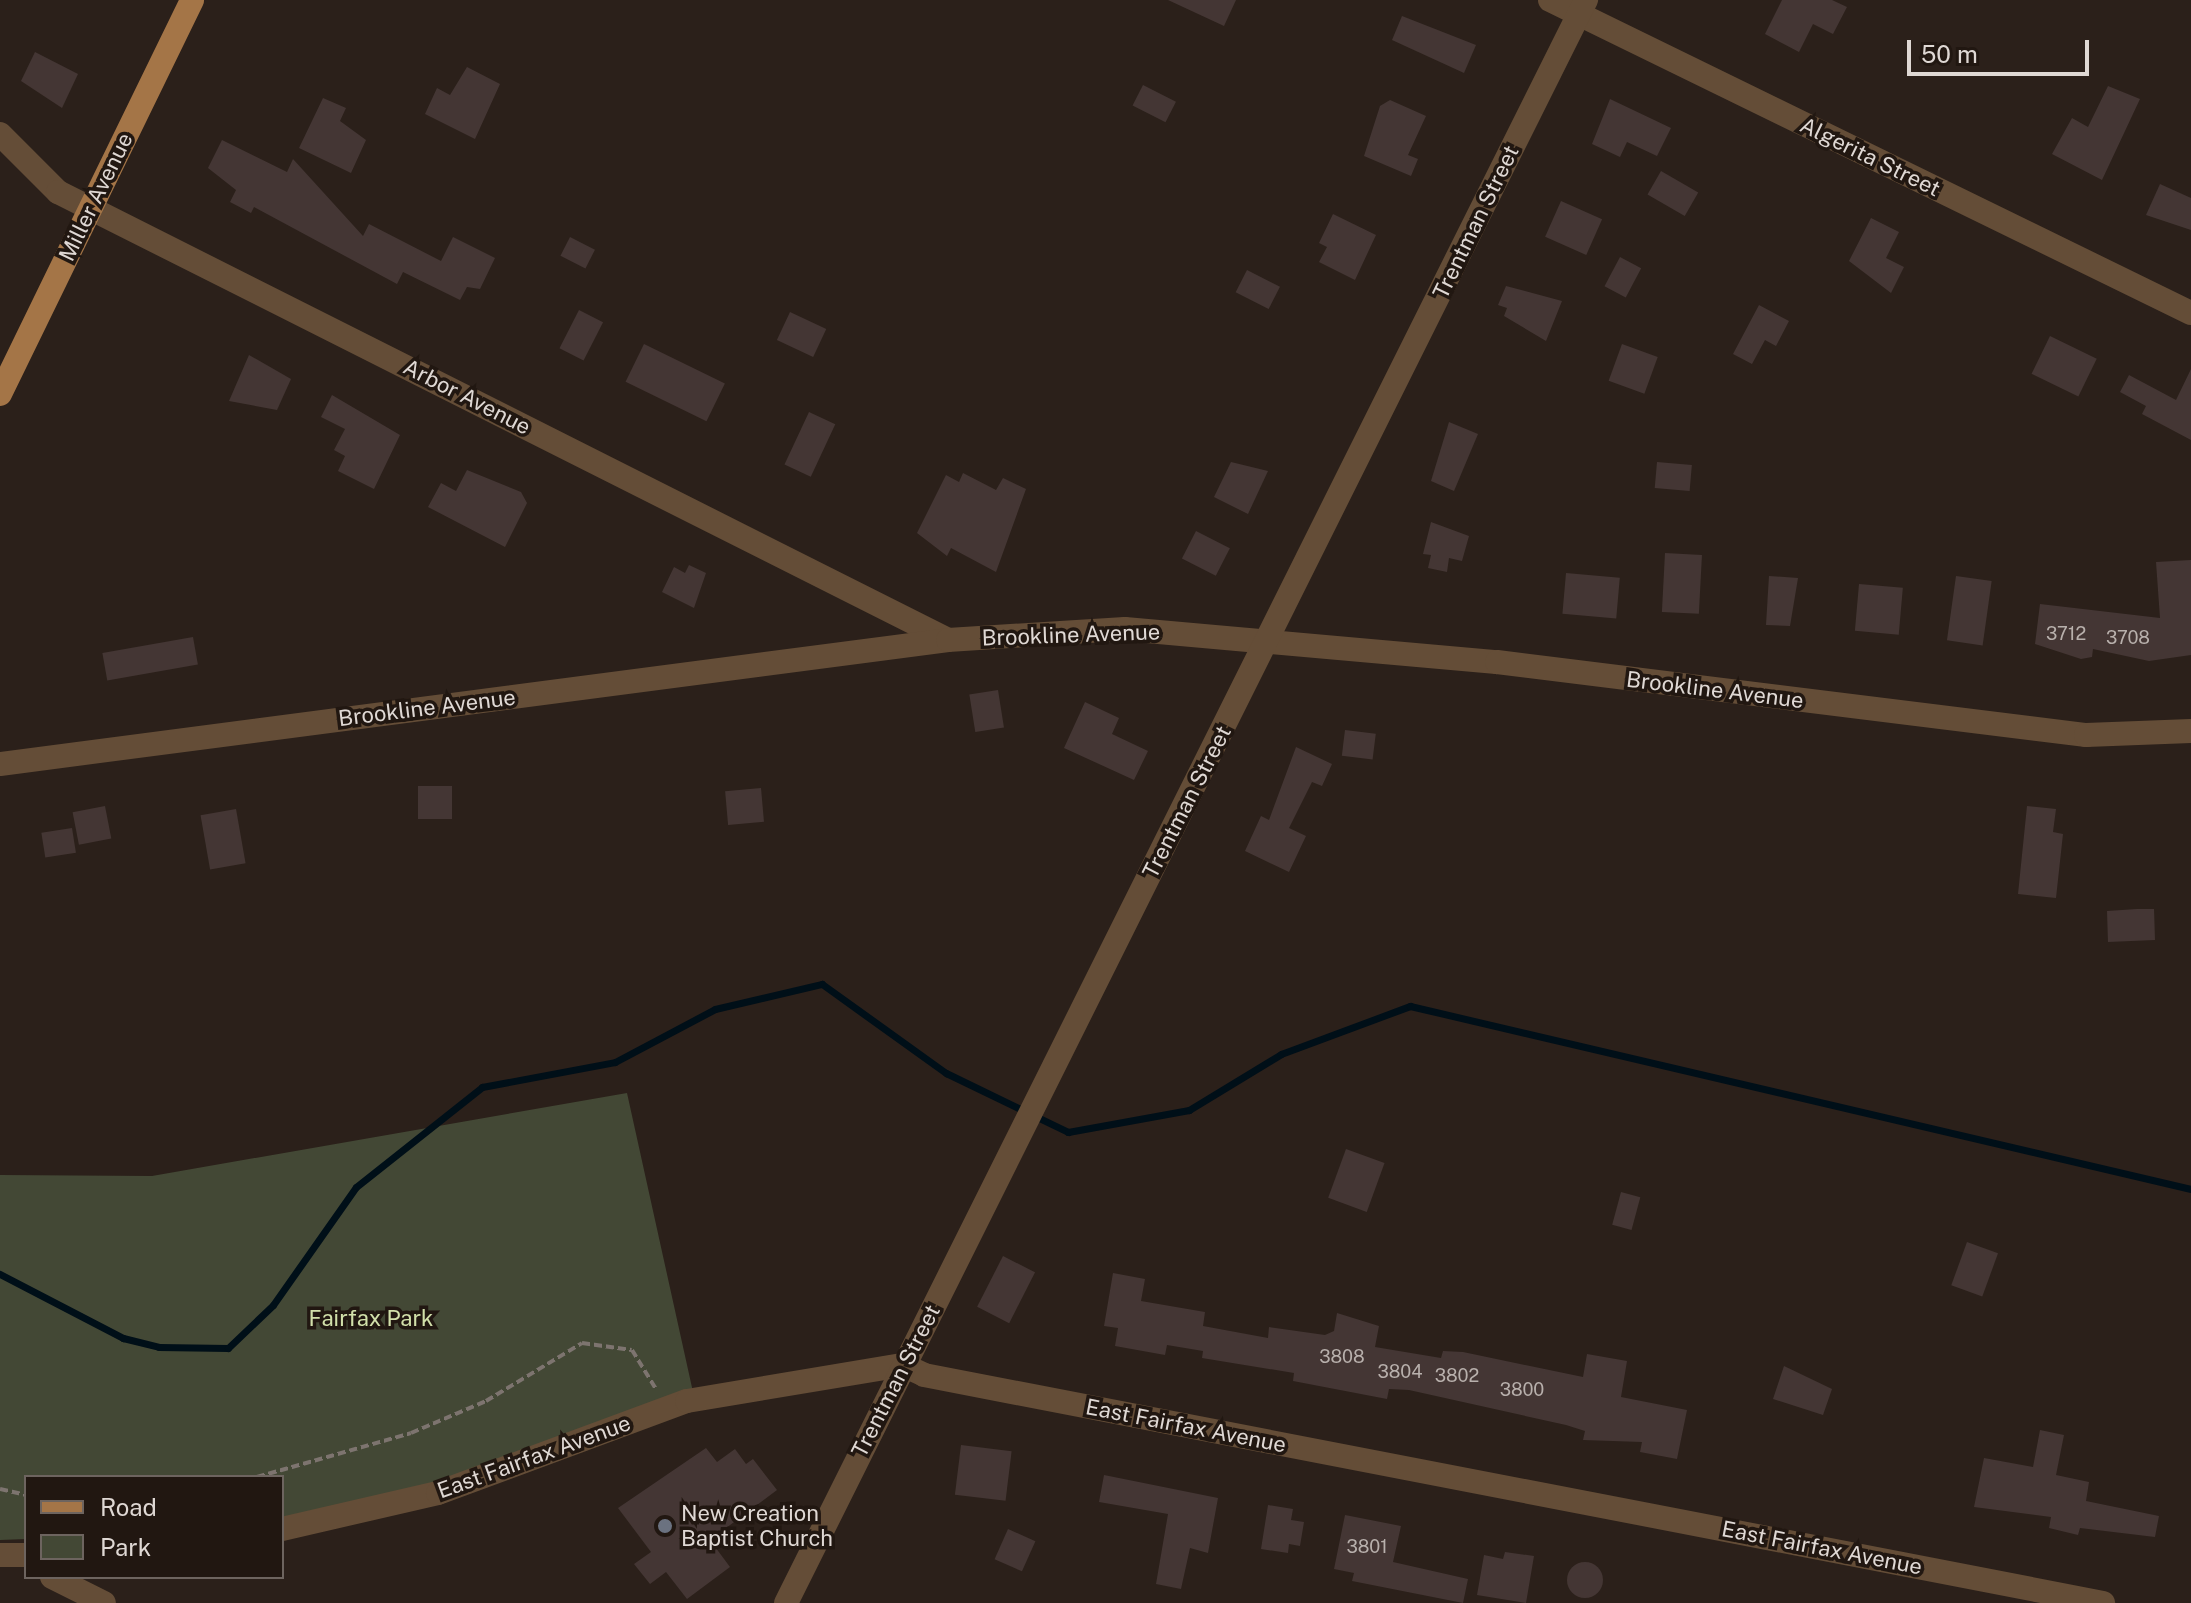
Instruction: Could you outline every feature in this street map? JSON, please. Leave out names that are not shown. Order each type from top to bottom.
[{"type":"main road","name":"Miller Avenue","points":[[0,394],[192,0]]},
{"type":"street","name":"Algerita Street","points":[[1550,0],[1582,7],[2191,313]]},
{"type":"street","name":"Trentman Street","points":[[786,1603],[1582,7]]},
{"type":"street","name":"Arbor Avenue","points":[[0,134],[37,178],[91,208],[948,640]]},
{"type":"street","name":"Brookline Avenue","points":[[0,764],[948,640],[1125,629],[1269,639],[2086,735],[2191,731]]},
{"type":"street","name":"East Fairfax Avenue","points":[[284,1529],[438,1493],[663,1410],[850,1369],[903,1365],[924,1375],[2103,1603]]},
{"type":"street","points":[[56,1579],[104,1603]]},
{"type":"path","points":[[264,1475],[411,1433],[599,1340],[617,1342],[645,1362],[663,1410]]},
{"type":"path","points":[[0,1489],[24,1495]]},
{"type":"green space","name":"Fairfax Park","points":[[627,1093],[693,1392],[492,1468],[284,1521],[284,1475],[24,1475],[24,1539],[0,1540],[0,1175],[152,1176]]},
{"type":"building","points":[[1168,0],[1236,0],[1224,26]]},
{"type":"building","points":[[1782,0],[1832,0],[1847,7],[1833,34],[1813,24],[1799,52],[1765,34]]},
{"type":"building","points":[[1402,16],[1476,45],[1464,73],[1392,40]]},
{"type":"building","points":[[35,52],[78,74],[62,108],[21,81]]},
{"type":"building","points":[[467,67],[500,84],[475,139],[425,114],[437,88],[450,95]]},
{"type":"building","points":[[1143,85],[1176,102],[1166,122],[1133,105]]},
{"type":"building","points":[[2108,86],[2140,99],[2102,180],[2052,154],[2072,118],[2088,127]]},
{"type":"building","points":[[323,98],[346,108],[340,121],[366,140],[351,173],[299,148]]},
{"type":"building","points":[[1610,99],[1671,128],[1657,156],[1627,142],[1620,157],[1592,144]]},
{"type":"building","points":[[1390,100],[1426,116],[1408,155],[1418,159],[1411,176],[1364,156],[1380,106]]},
{"type":"building","points":[[222,140],[287,172],[293,159],[363,236],[369,224],[441,261],[453,237],[495,258],[480,289],[467,287],[460,300],[403,272],[397,284],[254,207],[251,213],[230,202],[236,190],[208,168]]},
{"type":"building","points":[[1661,171],[1698,192],[1685,216],[1648,194]]},
{"type":"building","points":[[2160,184],[2191,198],[2191,230],[2146,215]]},
{"type":"building","points":[[1561,201],[1602,219],[1586,255],[1545,237]]},
{"type":"building","points":[[1333,214],[1376,235],[1355,280],[1319,262],[1327,247],[1319,243]]},
{"type":"building","points":[[1871,218],[1899,232],[1886,258],[1904,267],[1891,293],[1849,261]]},
{"type":"building","points":[[570,237],[595,250],[585,268],[560,256]]},
{"type":"building","points":[[1620,257],[1641,268],[1626,297],[1605,286]]},
{"type":"building","points":[[1247,270],[1280,287],[1269,309],[1236,292]]},
{"type":"building","points":[[1506,286],[1562,301],[1546,341],[1504,316],[1507,308],[1498,305]]},
{"type":"building","points":[[1759,305],[1789,321],[1776,346],[1765,340],[1752,364],[1733,354]]},
{"type":"building","points":[[579,310],[603,322],[584,361],[559,348]]},
{"type":"building","points":[[790,312],[826,329],[813,357],[777,340]]},
{"type":"building","points":[[2050,336],[2097,359],[2078,397],[2032,374]]},
{"type":"building","points":[[644,344],[725,383],[706,421],[626,382]]},
{"type":"building","points":[[1622,344],[1658,357],[1644,394],[1609,381]]},
{"type":"building","points":[[249,355],[291,379],[277,410],[229,401]]},
{"type":"building","points":[[2191,369],[2191,440],[2142,414],[2146,406],[2120,392],[2129,375],[2176,400]]},
{"type":"building","points":[[332,395],[400,435],[374,489],[338,471],[345,456],[334,450],[345,429],[321,417]]},
{"type":"building","points":[[809,412],[835,424],[811,477],[784,465]]},
{"type":"building","points":[[1449,422],[1478,434],[1454,491],[1431,481]]},
{"type":"building","points":[[1231,462],[1268,471],[1248,514],[1214,497]]},
{"type":"building","points":[[1657,462],[1692,465],[1690,491],[1655,488]]},
{"type":"building","points":[[467,470],[521,492],[527,503],[505,547],[428,507],[441,483],[456,491]]},
{"type":"building","points":[[963,473],[996,490],[1003,478],[1026,489],[996,572],[951,548],[947,556],[917,533],[946,475],[959,482]]},
{"type":"building","points":[[1431,522],[1469,536],[1462,561],[1449,558],[1447,572],[1428,568],[1431,555],[1423,554]]},
{"type":"building","points":[[1196,531],[1230,548],[1216,576],[1182,559]]},
{"type":"building","points":[[1665,553],[1702,555],[1699,614],[1662,612]]},
{"type":"building","points":[[2191,560],[2191,655],[2149,661],[2093,649],[2092,657],[2081,659],[2035,644],[2040,604],[2160,618],[2156,562]]},
{"type":"building","points":[[689,565],[706,573],[694,608],[662,592],[674,567],[685,573]]},
{"type":"building","points":[[1566,573],[1620,578],[1616,619],[1562,614]]},
{"type":"building","points":[[1769,576],[1798,578],[1790,626],[1766,625]]},
{"type":"building","points":[[1956,576],[1992,581],[1983,645],[1947,640]]},
{"type":"building","points":[[1859,584],[1903,588],[1899,635],[1855,631]]},
{"type":"building","points":[[193,637],[198,665],[107,681],[102,653]]},
{"type":"building","points":[[998,690],[1004,728],[975,732],[969,695]]},
{"type":"building","points":[[1085,702],[1119,718],[1112,734],[1148,751],[1134,780],[1064,748]]},
{"type":"building","points":[[1345,730],[1376,734],[1373,760],[1342,756]]},
{"type":"building","points":[[1296,747],[1332,764],[1322,786],[1312,782],[1289,828],[1306,836],[1289,872],[1245,851],[1261,816],[1269,820]]},
{"type":"building","points":[[418,786],[452,786],[452,819],[418,819]]},
{"type":"building","points":[[761,788],[764,822],[728,825],[725,791]]},
{"type":"building","points":[[105,806],[111,838],[79,845],[73,812]]},
{"type":"building","points":[[2027,806],[2056,809],[2053,832],[2063,834],[2056,898],[2018,894]]},
{"type":"building","points":[[236,809],[246,863],[210,869],[201,815]]},
{"type":"building","points":[[72,828],[76,853],[45,858],[41,833]]},
{"type":"building","points":[[2154,909],[2155,940],[2108,942],[2107,911]]},
{"type":"building","points":[[1346,1149],[1385,1163],[1367,1212],[1328,1198]]},
{"type":"building","points":[[1621,1192],[1640,1197],[1632,1230],[1612,1225]]},
{"type":"building","points":[[1967,1242],[1998,1253],[1982,1297],[1951,1285]]},
{"type":"building","points":[[1003,1256],[1035,1272],[1009,1323],[977,1307]]},
{"type":"building","points":[[1113,1273],[1145,1279],[1141,1301],[1205,1312],[1203,1326],[1268,1338],[1269,1327],[1325,1335],[1334,1331],[1337,1313],[1379,1326],[1375,1347],[1441,1358],[1443,1351],[1463,1352],[1583,1377],[1587,1354],[1627,1361],[1621,1397],[1687,1410],[1677,1459],[1640,1452],[1642,1442],[1583,1440],[1585,1431],[1566,1425],[1409,1390],[1389,1389],[1387,1399],[1293,1381],[1294,1373],[1202,1358],[1203,1351],[1167,1345],[1165,1355],[1115,1346],[1118,1328],[1104,1326]]},
{"type":"building","points":[[1784,1366],[1832,1389],[1823,1415],[1773,1399]]},
{"type":"building","points":[[2040,1430],[2064,1435],[2056,1475],[2089,1482],[2086,1501],[2159,1516],[2155,1537],[2080,1528],[2078,1535],[2049,1528],[2051,1517],[1974,1507],[1984,1458],[2033,1467]]},
{"type":"building","points":[[961,1445],[1012,1451],[1006,1501],[955,1495]]},
{"type":"building","name":"New Creation Baptist Church","points":[[706,1448],[717,1462],[735,1449],[746,1464],[753,1459],[777,1490],[710,1540],[730,1567],[687,1599],[666,1572],[650,1584],[634,1564],[651,1552],[618,1508]]},
{"type":"building","points":[[1104,1475],[1218,1498],[1208,1553],[1190,1548],[1181,1589],[1156,1584],[1168,1514],[1099,1502]]},
{"type":"building","points":[[1268,1505],[1293,1509],[1291,1520],[1304,1522],[1300,1546],[1289,1544],[1288,1553],[1261,1549]]},
{"type":"building","points":[[1345,1515],[1401,1526],[1393,1562],[1468,1579],[1463,1603],[1352,1581],[1354,1573],[1334,1569]]},
{"type":"building","points":[[1008,1529],[1035,1541],[1022,1571],[995,1559]]},
{"type":"building","points":[[1505,1552],[1534,1556],[1526,1603],[1477,1595],[1484,1555],[1503,1559]]},
{"type":"building","points":[[1585,1562],[1598,1567],[1603,1580],[1598,1593],[1585,1598],[1572,1593],[1567,1580],[1572,1567]]},
{"type":"waterway","points":[[0,1274],[123,1338],[159,1347],[228,1348],[273,1305],[356,1187],[482,1087],[615,1062],[715,1009],[822,984],[946,1073],[1068,1132],[1189,1110],[1281,1054],[1410,1006],[2191,1189]]},
{"type":"place","name":"New Creation Baptist Church","points":[[665,1526]]}]
